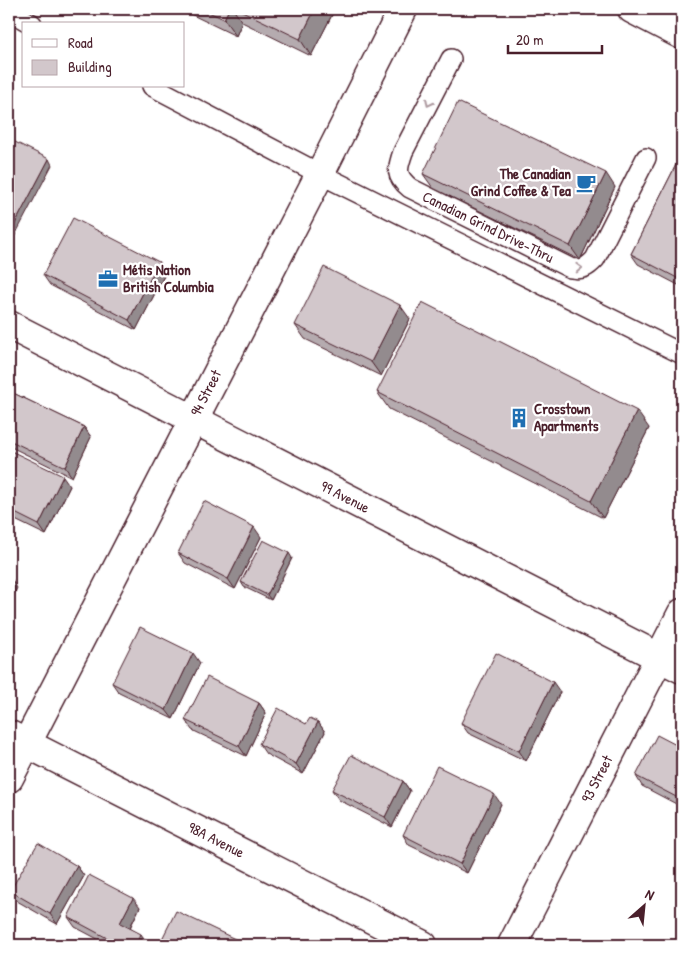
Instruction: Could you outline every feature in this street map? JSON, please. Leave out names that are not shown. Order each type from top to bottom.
[{"type":"street","name":"94 Street","points":[[9,778],[17,739],[193,419],[403,9]]},
{"type":"street","points":[[632,9],[682,35]]},
{"type":"street","name":"99 Avenue","points":[[9,325],[671,663]]},
{"type":"street","name":"93 Street","points":[[512,945],[671,663],[682,613]]},
{"type":"street","name":"98A Avenue","points":[[17,739],[423,945]]},
{"type":"lane","points":[[9,11],[28,22]]},
{"type":"lane","name":"Canadian Grind Drive-Thru","points":[[451,59],[403,152],[398,166],[399,176],[403,183],[410,188],[570,268],[578,270],[588,268],[595,259],[646,158]]},
{"type":"lane","points":[[156,88],[320,174],[682,354]]},
{"type":"building","points":[[202,9],[229,9],[224,19]]},
{"type":"building","points":[[238,9],[315,9],[300,39]]},
{"type":"building","points":[[458,102],[606,173],[570,246],[423,174]]},
{"type":"building","points":[[9,139],[49,159],[9,235]]},
{"type":"building","points":[[682,153],[682,278],[681,280],[631,254]]},
{"type":"building","name":"Métis Nation British Columbia","points":[[73,218],[159,262],[129,320],[43,275]]},
{"type":"building","points":[[324,267],[400,305],[371,362],[295,325]]},
{"type":"building","name":"Crosstown Apartments","points":[[422,302],[637,411],[591,501],[377,392]]},
{"type":"building","points":[[9,391],[84,427],[65,467],[9,440]]},
{"type":"building","points":[[9,450],[63,476],[39,525],[9,510]]},
{"type":"building","points":[[204,501],[254,527],[228,579],[178,553]]},
{"type":"building","points":[[263,540],[289,553],[267,595],[241,582]]},
{"type":"building","points":[[140,627],[193,653],[166,710],[112,683]]},
{"type":"building","points":[[496,653],[553,682],[519,751],[461,723]]},
{"type":"building","points":[[207,677],[259,703],[239,746],[185,720]]},
{"type":"building","points":[[278,708],[306,724],[310,718],[318,722],[296,764],[259,744]]},
{"type":"building","points":[[657,735],[682,748],[682,800],[636,776]]},
{"type":"building","points":[[351,755],[403,781],[385,817],[332,790]]},
{"type":"building","points":[[437,766],[494,794],[460,864],[403,835]]},
{"type":"building","points":[[38,843],[77,866],[50,914],[10,891]]},
{"type":"building","points":[[89,875],[133,898],[120,923],[141,934],[135,945],[106,945],[109,939],[68,917]]},
{"type":"building","points":[[176,911],[235,939],[232,945],[159,945]]},
{"type":"place","name":"The Canadian Grind Coffee & Tea","points":[[586,183]]},
{"type":"place","name":"Métis Nation British Columbia","points":[[108,279]]},
{"type":"place","name":"Crosstown Apartments","points":[[519,418]]}]
